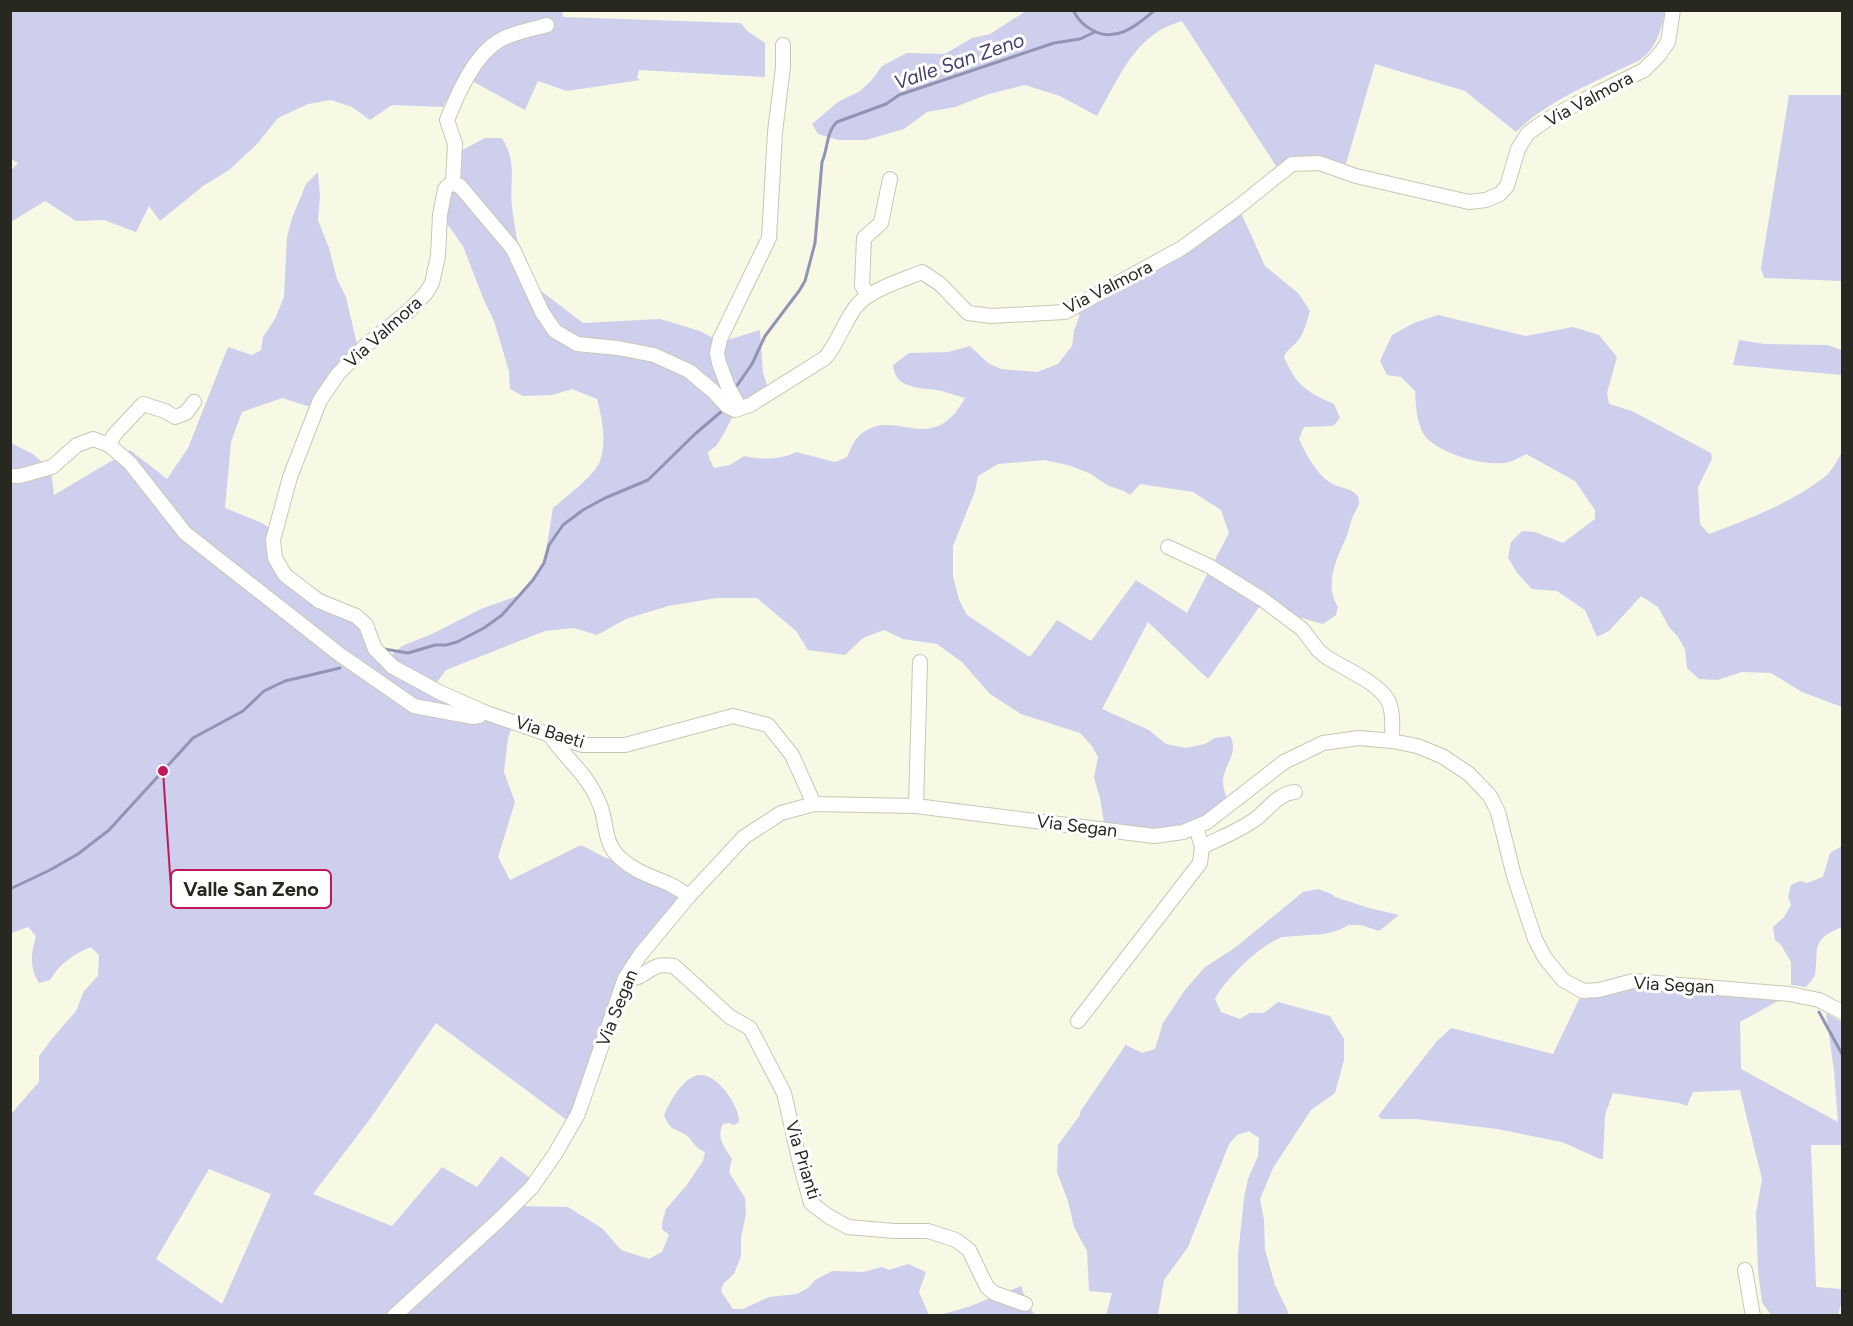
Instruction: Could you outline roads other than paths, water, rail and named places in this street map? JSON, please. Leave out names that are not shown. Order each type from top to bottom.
[{"type":"street","name":"Via Valmora","points":[[740,408],[750,405],[825,358],[834,348],[858,304],[868,295],[921,272],[940,284],[968,313],[991,316],[1065,312],[1182,248],[1292,164],[1319,163],[1356,176],[1469,202],[1486,200],[1500,194],[1507,186],[1518,149],[1528,133],[1567,109],[1644,70],[1659,55],[1668,42],[1673,10]]},
{"type":"street","points":[[548,25],[502,38],[475,66],[463,85],[447,120],[455,144],[453,184],[460,186],[513,249],[542,312],[555,332],[577,344],[618,348],[654,355],[689,371],[727,406],[735,410],[740,408],[728,387],[717,353],[720,339],[770,238],[775,132],[783,67],[783,45]]},
{"type":"street","points":[[868,295],[862,286],[864,238],[882,223],[890,179]]},
{"type":"street","name":"Via Valmora","points":[[453,184],[445,189],[440,214],[438,256],[432,283],[410,310],[365,346],[338,374],[320,400],[290,477],[273,540],[275,558],[285,575],[319,601],[356,615],[366,625],[375,649],[393,667],[483,712]]},
{"type":"street","points":[[10,476],[20,476],[52,467],[77,445],[93,439],[109,446],[114,435],[143,404],[176,417],[186,412],[194,402]]},
{"type":"street","name":"Via Baeti","points":[[109,446],[130,463],[185,533],[339,654],[414,705],[472,717],[479,716],[483,712],[583,745],[625,745],[733,716],[768,725],[792,755],[814,804]]},
{"type":"street","points":[[1168,547],[1209,566],[1262,599],[1302,629],[1325,656],[1374,686],[1388,699],[1392,720],[1392,741]]},
{"type":"street","points":[[916,806],[920,662]]},
{"type":"street","points":[[550,735],[569,761],[585,777],[594,793],[602,811],[608,841],[617,856],[634,869],[670,884],[689,896]]},
{"type":"street","name":"Via Segan","points":[[394,1316],[532,1187],[555,1154],[578,1114],[625,978],[640,955],[689,896],[744,837],[781,813],[814,804],[916,806],[1154,836],[1183,832],[1207,822],[1284,762],[1323,743],[1359,738],[1417,746],[1442,756],[1469,774],[1490,796],[1498,812],[1514,876],[1535,939],[1545,958],[1563,980],[1583,991],[1599,990],[1633,981],[1790,994],[1819,1000],[1842,1012]]},
{"type":"street","points":[[1202,847],[1256,818],[1288,792],[1295,792]]},
{"type":"street","points":[[1078,1021],[1200,864],[1202,847],[1196,827]]},
{"type":"street","name":"Via Prianti","points":[[625,978],[638,978],[652,967],[663,964],[674,966],[730,1017],[750,1028],[784,1093],[812,1203],[828,1216],[848,1227],[928,1231],[956,1240],[969,1250],[987,1287],[994,1293],[1025,1304]]},
{"type":"street","points":[[1745,1270],[1753,1316]]},
{"type":"waterway","name":"Valle San Zeno","points":[[1073,10],[1086,26],[1101,34],[1109,35],[1126,31],[1155,10]]},
{"type":"waterway","name":"Valle San Zeno","points":[[736,387],[752,364],[765,336],[805,281],[815,243],[822,162],[829,136],[837,122],[886,104],[899,95],[1054,43],[1080,39],[1095,32]]},
{"type":"waterway","name":"Valle San Zeno","points":[[384,649],[408,653],[435,645],[457,642],[484,628],[502,615],[533,580],[544,563],[549,545],[563,525],[583,510],[605,498],[648,480],[722,411]]},
{"type":"waterway","name":"Valle San Zeno","points":[[10,889],[78,854],[109,830],[193,738],[243,711],[264,691],[285,681],[340,668]]},
{"type":"waterway","points":[[1819,1012],[1842,1054]]},
{"type":"place","name":"Valle San Zeno","points":[[163,771]]}]
